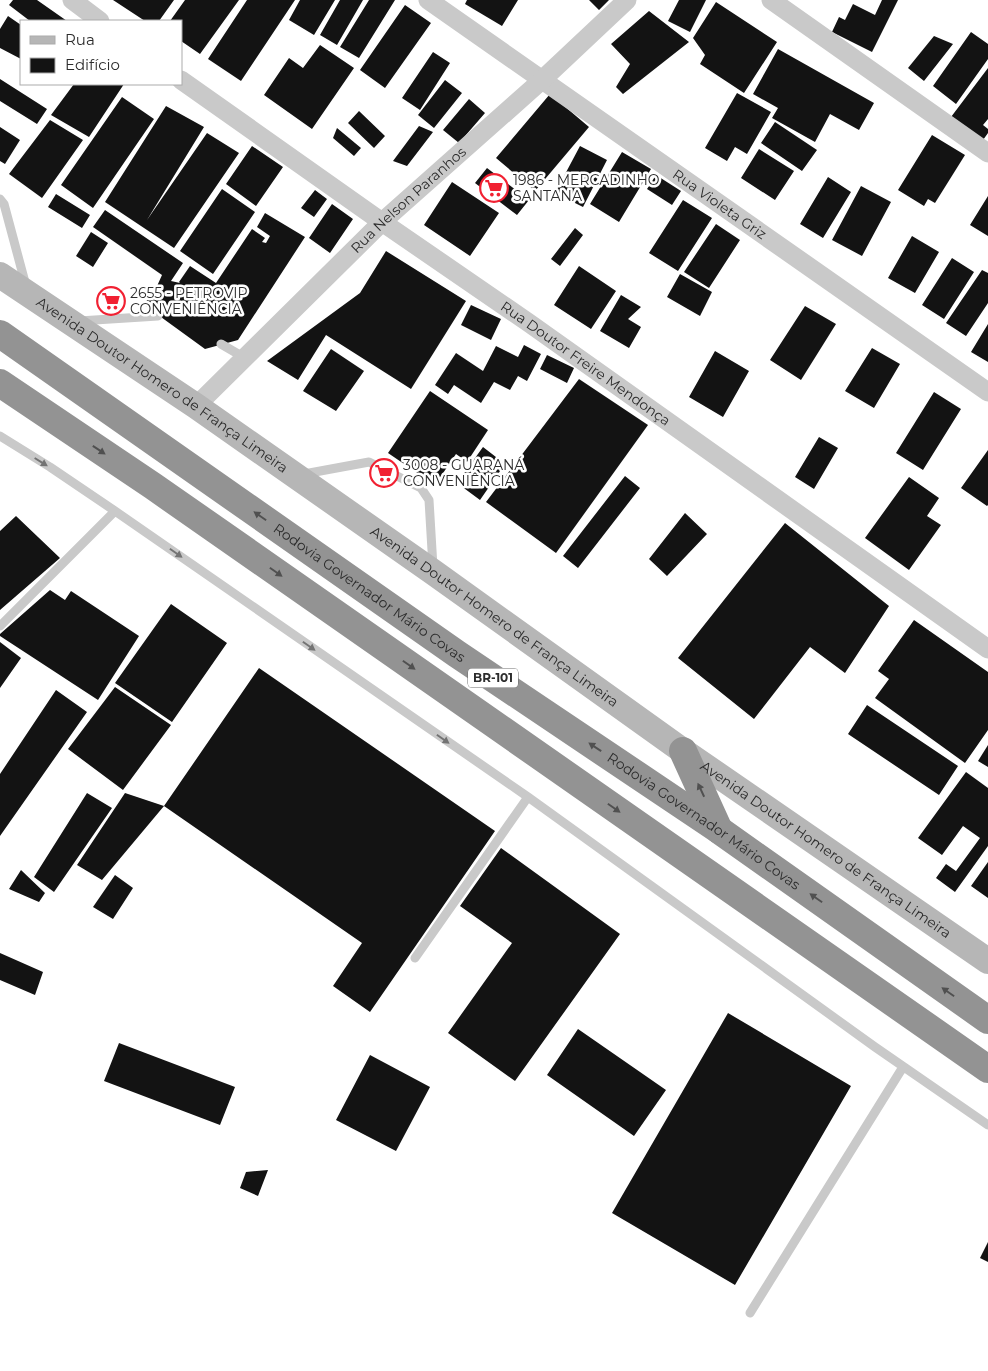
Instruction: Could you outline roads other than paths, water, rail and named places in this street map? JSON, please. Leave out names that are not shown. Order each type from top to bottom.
[{"type":"highway","name":"Rodovia Governador Mário Covas","points":[[0,334],[457,654],[719,830],[988,1020]]},
{"type":"highway","name":"BR-101","points":[[0,383],[153,486],[988,1069]]},
{"type":"highway","points":[[683,751],[719,830]]},
{"type":"main road","name":"Avenida Doutor Homero de França Limeira","points":[[0,275],[196,406],[433,572],[683,751],[988,961]]},
{"type":"street","points":[[72,0],[99,20]]},
{"type":"street","name":"Rua Violeta Griz","points":[[428,0],[988,392]]},
{"type":"street","name":"Rua Nelson Paranhos","points":[[196,406],[382,222],[542,80],[627,0]]},
{"type":"street","points":[[771,0],[988,153]]},
{"type":"street","name":"Rua Doutor Freire Mendonça","points":[[182,81],[538,329],[988,649]]},
{"type":"lane","points":[[0,199],[4,204],[28,294]]},
{"type":"lane","points":[[69,321],[158,316]]},
{"type":"lane","points":[[221,344],[245,358]]},
{"type":"lane","points":[[0,436],[115,511],[528,797],[903,1067],[988,1125]]},
{"type":"lane","points":[[296,476],[369,462],[421,488],[429,500],[433,572]]},
{"type":"lane","points":[[0,626],[115,511]]},
{"type":"lane","points":[[415,958],[528,797]]},
{"type":"lane","points":[[750,1313],[903,1067]]},
{"type":"place","name":"1986 - MERCADINHO SANTANA","points":[[494,188]]},
{"type":"place","name":"2655 - PETROVIP CONVENIÊNCIA","points":[[111,301]]},
{"type":"place","name":"3008 - GUARANÁ CONVENIÊNCIA","points":[[384,473]]}]
